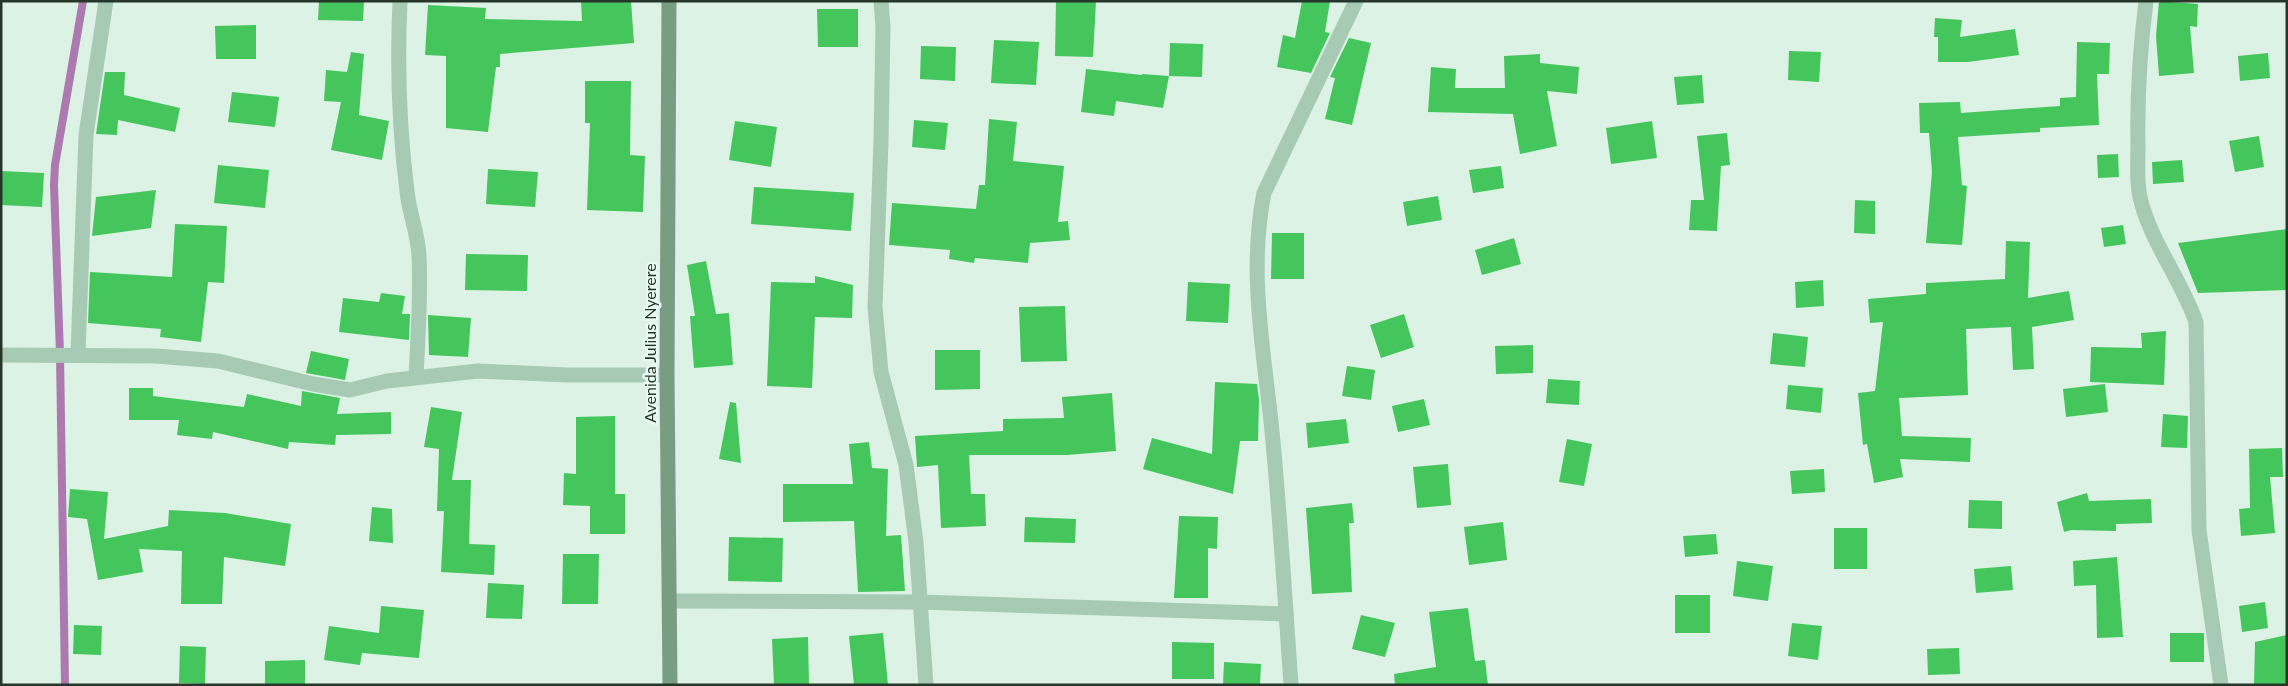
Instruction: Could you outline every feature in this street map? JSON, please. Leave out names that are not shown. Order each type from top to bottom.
[{"type":"street","points":[[78,354],[86,134],[106,1]]},
{"type":"street","points":[[400,1],[397,60],[401,140],[407,198],[419,253],[419,331],[416,377]]},
{"type":"street","name":"Avenida Julius Nyerere","points":[[669,1],[667,375],[671,601],[670,685]]},
{"type":"street","points":[[881,1],[883,27],[881,141],[875,307],[881,372],[906,465],[916,542],[926,685]]},
{"type":"street","points":[[1291,685],[1272,432],[1262,344],[1256,261],[1259,220],[1264,193],[1356,1]]},
{"type":"street","points":[[2146,1],[2137,111],[2138,178],[2141,204],[2148,223],[2188,300],[2196,322],[2199,530],[2221,685]]},
{"type":"street","points":[[1,355],[78,354],[218,360],[313,384],[350,390],[387,381],[478,371],[567,375],[667,375]]},
{"type":"street","points":[[671,601],[920,602],[1286,614]]},
{"type":"building","points":[[319,1],[364,1],[363,21],[318,20]]},
{"type":"building","points":[[581,1],[631,1],[634,43],[500,54],[500,67],[496,67],[488,132],[446,128],[446,56],[425,55],[428,5],[486,8],[485,19],[582,21]]},
{"type":"building","points":[[1056,1],[1096,1],[1093,57],[1055,56]]},
{"type":"building","points":[[1302,1],[1330,1],[1325,32],[1330,33],[1311,73],[1277,67],[1283,35],[1295,38]]},
{"type":"building","points":[[2159,1],[2198,4],[2197,27],[2190,26],[2194,73],[2159,76],[2156,36]]},
{"type":"building","points":[[817,9],[858,9],[858,47],[818,47]]},
{"type":"building","points":[[1935,18],[1962,20],[1960,37],[2015,29],[2019,55],[1968,62],[1938,62],[1938,37],[1934,37]]},
{"type":"building","points":[[256,25],[256,59],[216,59],[215,26]]},
{"type":"building","points":[[1349,38],[1371,43],[1352,125],[1325,119],[1335,78],[1330,77]]},
{"type":"building","points":[[994,40],[1039,42],[1036,85],[991,83]]},
{"type":"building","points":[[2077,42],[2110,43],[2109,74],[2097,74],[2099,125],[2040,128],[2040,132],[1958,137],[1962,185],[1967,186],[1962,245],[1926,243],[1932,172],[1929,133],[1920,133],[1919,103],[1960,102],[1961,113],[2060,106],[2060,98],[2076,97]]},
{"type":"building","points":[[1170,43],[1203,44],[1202,77],[1169,76]]},
{"type":"building","points":[[921,46],[956,47],[955,81],[920,79]]},
{"type":"building","points":[[1789,51],[1821,52],[1819,82],[1788,80]]},
{"type":"building","points":[[351,52],[364,54],[359,115],[389,121],[382,160],[331,150],[341,102],[324,101],[326,70],[347,72]]},
{"type":"building","points":[[2268,53],[2270,78],[2240,81],[2238,56]]},
{"type":"building","points":[[1540,54],[1540,63],[1579,67],[1577,94],[1547,91],[1557,146],[1520,154],[1513,114],[1428,112],[1431,67],[1456,69],[1455,88],[1505,88],[1504,56]]},
{"type":"building","points":[[1086,69],[1169,76],[1163,108],[1116,101],[1114,116],[1081,112]]},
{"type":"building","points":[[105,72],[125,72],[124,95],[180,108],[175,132],[118,120],[117,135],[96,134]]},
{"type":"building","points":[[1702,75],[1704,103],[1677,105],[1674,77]]},
{"type":"building","points":[[585,81],[631,81],[630,155],[645,156],[643,212],[587,210],[590,123],[585,123]]},
{"type":"building","points":[[232,92],[279,97],[275,127],[228,122]]},
{"type":"building","points":[[989,119],[1017,122],[1013,161],[1064,166],[1058,222],[1068,221],[1070,240],[1030,243],[1028,263],[975,258],[974,263],[949,259],[950,250],[889,245],[892,203],[976,209],[979,185],[985,185]]},
{"type":"building","points":[[914,120],[948,123],[945,150],[912,147]]},
{"type":"building","points":[[735,121],[777,127],[771,167],[729,160]]},
{"type":"building","points":[[1652,121],[1657,158],[1611,164],[1606,128]]},
{"type":"building","points":[[1727,133],[1730,165],[1721,166],[1717,231],[1689,230],[1691,200],[1704,200],[1697,136]]},
{"type":"building","points":[[2259,136],[2264,167],[2235,172],[2229,141]]},
{"type":"building","points":[[2118,154],[2119,177],[2098,178],[2097,155]]},
{"type":"building","points":[[2182,160],[2184,182],[2153,184],[2152,162]]},
{"type":"building","points":[[218,165],[269,170],[265,208],[214,203]]},
{"type":"building","points":[[1501,166],[1504,188],[1473,193],[1469,170]]},
{"type":"building","points":[[488,169],[538,172],[535,207],[486,204]]},
{"type":"building","points":[[1,171],[44,173],[42,207],[1,205]]},
{"type":"building","points":[[754,187],[854,193],[851,231],[751,224]]},
{"type":"building","points":[[156,190],[151,228],[92,236],[96,197]]},
{"type":"building","points":[[1438,196],[1442,220],[1407,226],[1403,202]]},
{"type":"building","points":[[1855,200],[1875,201],[1875,234],[1854,233]]},
{"type":"building","points":[[175,224],[227,226],[224,283],[208,282],[201,342],[160,337],[161,329],[88,323],[90,272],[172,277]]},
{"type":"building","points":[[2123,225],[2126,244],[2104,247],[2101,228]]},
{"type":"building","points":[[2287,229],[2287,290],[2198,293],[2178,243]]},
{"type":"building","points":[[1272,233],[1304,233],[1304,279],[1271,279]]},
{"type":"building","points":[[1514,238],[1521,264],[1482,275],[1475,250]]},
{"type":"building","points":[[2006,241],[2030,242],[2028,298],[2069,291],[2074,320],[2032,327],[2034,369],[2013,370],[2011,327],[1966,329],[1968,395],[1899,398],[1902,436],[1971,438],[1970,462],[1900,459],[1903,477],[1874,483],[1867,444],[1863,445],[1858,393],[1875,391],[1883,322],[1870,323],[1868,299],[1926,294],[1926,283],[2005,279]]},
{"type":"building","points":[[466,254],[528,255],[527,291],[465,290]]},
{"type":"building","points":[[706,261],[716,314],[729,313],[733,365],[694,368],[690,316],[695,316],[687,265]]},
{"type":"building","points":[[815,276],[853,285],[852,318],[815,317],[812,388],[767,386],[771,282],[815,283]]},
{"type":"building","points":[[1823,280],[1824,306],[1796,308],[1795,282]]},
{"type":"building","points":[[1188,282],[1230,284],[1228,323],[1186,321]]},
{"type":"building","points":[[381,293],[405,296],[402,314],[410,314],[409,340],[339,332],[343,298],[379,302]]},
{"type":"building","points":[[1065,306],[1067,361],[1021,362],[1019,307]]},
{"type":"building","points":[[1404,314],[1414,347],[1381,358],[1370,325]]},
{"type":"building","points":[[428,315],[471,318],[468,357],[429,355]]},
{"type":"building","points":[[2166,331],[2164,385],[2090,382],[2091,347],[2142,348],[2141,333]]},
{"type":"building","points":[[1773,333],[1808,337],[1805,367],[1770,364]]},
{"type":"building","points":[[1533,345],[1533,373],[1496,374],[1495,346]]},
{"type":"building","points":[[935,350],[980,350],[980,389],[935,390]]},
{"type":"building","points":[[311,351],[349,359],[345,380],[306,373]]},
{"type":"building","points":[[1347,366],[1375,370],[1371,400],[1342,396]]},
{"type":"building","points":[[1548,379],[1580,381],[1579,405],[1546,403]]},
{"type":"building","points":[[1215,382],[1257,384],[1259,400],[1258,441],[1240,441],[1233,494],[1143,469],[1152,438],[1212,454]]},
{"type":"building","points":[[2105,384],[2108,412],[2066,417],[2063,389]]},
{"type":"building","points":[[1788,385],[1823,388],[1821,413],[1786,409]]},
{"type":"building","points":[[129,388],[153,388],[153,396],[244,407],[247,394],[301,406],[302,391],[340,398],[337,414],[391,412],[391,434],[336,435],[335,445],[289,442],[288,449],[213,432],[212,439],[177,435],[179,420],[129,420]]},
{"type":"building","points":[[1112,393],[1116,451],[1067,455],[969,455],[971,494],[985,494],[986,526],[941,528],[938,465],[917,467],[915,436],[1003,431],[1003,419],[1064,418],[1062,397]]},
{"type":"building","points":[[1424,399],[1430,425],[1398,432],[1392,406]]},
{"type":"building","points":[[730,402],[736,403],[741,463],[719,459]]},
{"type":"building","points":[[431,407],[462,412],[452,480],[471,480],[469,544],[495,545],[494,575],[441,572],[444,511],[437,511],[439,449],[424,447]]},
{"type":"building","points":[[2163,414],[2188,416],[2187,448],[2161,447]]},
{"type":"building","points":[[615,416],[615,494],[625,494],[625,534],[590,534],[590,506],[563,505],[564,473],[576,474],[576,417]]},
{"type":"building","points":[[1346,419],[1349,443],[1308,448],[1306,423]]},
{"type":"building","points":[[1567,439],[1592,444],[1584,486],[1559,482]]},
{"type":"building","points":[[869,442],[872,468],[888,469],[886,536],[901,535],[905,591],[858,592],[854,521],[783,522],[783,484],[853,484],[849,444]]},
{"type":"building","points":[[2282,448],[2283,477],[2270,477],[2275,533],[2241,536],[2239,509],[2250,508],[2249,449]]},
{"type":"building","points":[[1448,464],[1451,505],[1417,508],[1413,467]]},
{"type":"building","points":[[1824,469],[1825,492],[1792,494],[1790,471]]},
{"type":"building","points":[[70,489],[108,492],[104,539],[168,526],[169,510],[225,513],[291,524],[285,566],[224,557],[222,604],[181,604],[182,551],[139,549],[143,572],[98,580],[87,519],[68,517]]},
{"type":"building","points":[[2087,493],[2089,501],[2151,499],[2152,523],[2116,524],[2116,531],[2071,530],[2064,532],[2057,502]]},
{"type":"building","points":[[1969,500],[2002,501],[2002,529],[1968,528]]},
{"type":"building","points":[[1352,503],[1354,523],[1349,523],[1352,592],[1312,594],[1306,508]]},
{"type":"building","points":[[372,507],[392,509],[393,543],[369,541]]},
{"type":"building","points":[[1179,516],[1218,517],[1217,549],[1208,548],[1208,598],[1174,598]]},
{"type":"building","points":[[1025,517],[1076,519],[1075,543],[1024,542]]},
{"type":"building","points":[[1503,522],[1507,560],[1469,565],[1464,527]]},
{"type":"building","points":[[1834,528],[1867,528],[1867,569],[1834,569]]},
{"type":"building","points":[[1716,534],[1718,554],[1685,557],[1683,536]]},
{"type":"building","points":[[729,537],[783,538],[782,582],[728,581]]},
{"type":"building","points":[[563,554],[599,554],[598,604],[562,604]]},
{"type":"building","points":[[2117,557],[2123,637],[2097,638],[2096,585],[2074,586],[2073,561]]},
{"type":"building","points":[[1737,561],[1773,566],[1768,601],[1733,596]]},
{"type":"building","points":[[2011,566],[2013,590],[1976,593],[1974,569]]},
{"type":"building","points":[[488,583],[524,585],[522,619],[486,618]]},
{"type":"building","points":[[1675,595],[1710,595],[1710,633],[1675,633]]},
{"type":"building","points":[[2265,602],[2268,628],[2242,632],[2239,606]]},
{"type":"building","points":[[381,606],[424,610],[419,658],[362,653],[360,665],[324,660],[329,626],[379,633]]},
{"type":"building","points":[[1468,608],[1475,661],[1485,660],[1488,685],[1395,685],[1394,674],[1436,667],[1429,612]]},
{"type":"building","points":[[1361,615],[1395,623],[1385,657],[1352,649]]},
{"type":"building","points":[[1792,623],[1822,626],[1818,660],[1788,656]]},
{"type":"building","points":[[74,625],[102,626],[101,655],[73,654]]},
{"type":"building","points":[[883,633],[888,685],[854,685],[849,636]]},
{"type":"building","points":[[2170,633],[2204,633],[2204,662],[2170,662]]},
{"type":"building","points":[[2287,635],[2286,685],[2254,685],[2255,642]]},
{"type":"building","points":[[808,637],[809,685],[774,685],[772,639]]},
{"type":"building","points":[[1172,642],[1214,643],[1214,679],[1172,679]]},
{"type":"building","points":[[180,646],[206,647],[205,684],[179,683]]},
{"type":"building","points":[[1959,648],[1960,674],[1928,675],[1927,649]]},
{"type":"building","points":[[305,660],[305,685],[265,685],[265,661]]},
{"type":"building","points":[[1224,662],[1261,664],[1260,685],[1223,685]]},
{"type":"waterway","points":[[65,685],[60,354],[54,185],[55,165],[83,1]]}]
